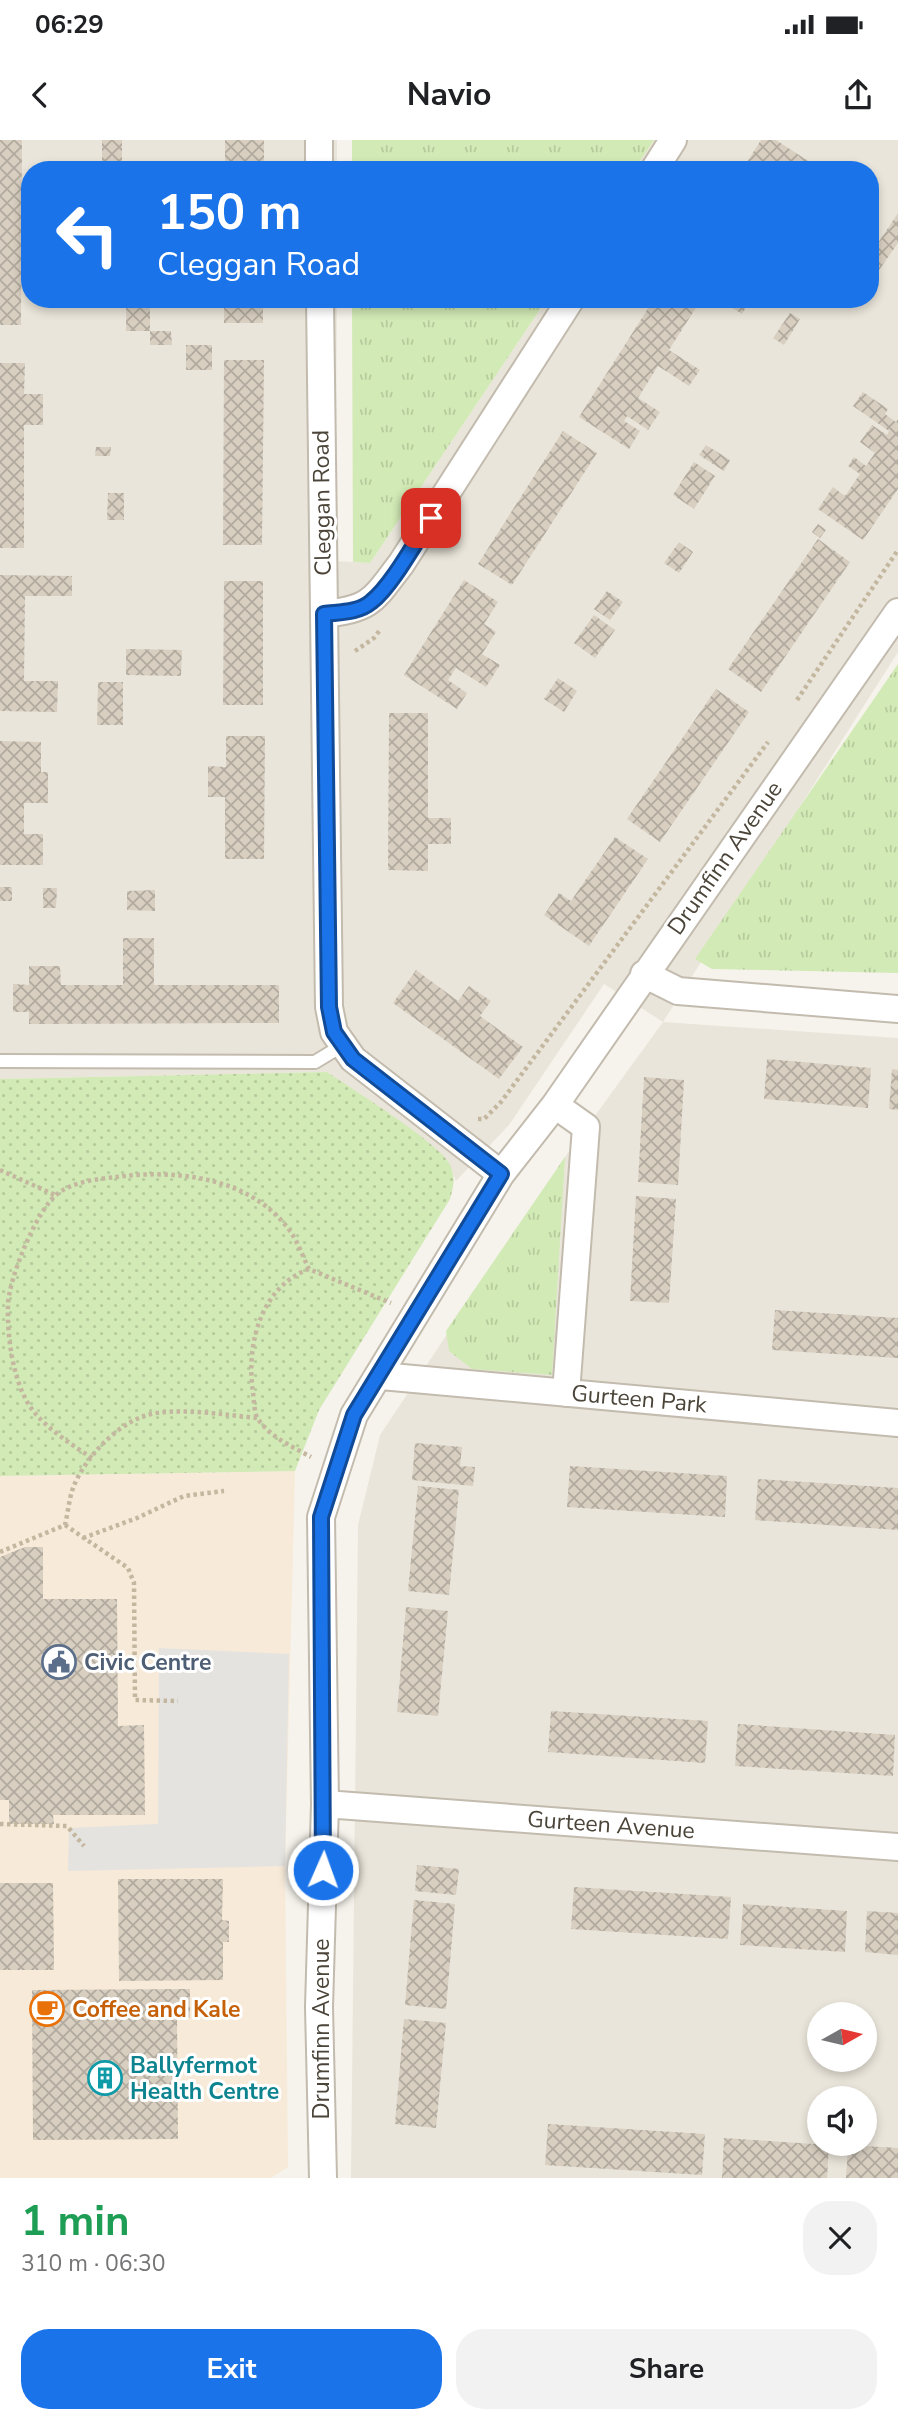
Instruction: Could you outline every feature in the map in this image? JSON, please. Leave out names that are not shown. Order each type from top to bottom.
[{"type":"street","points":[[319,140],[319,161]]},
{"type":"street","points":[[660,161],[673,140]]},
{"type":"street","name":"Cleggan Road","points":[[320,308],[329,1007],[334,1032],[353,1059],[501,1174]]},
{"type":"street","points":[[324,614],[353,611],[371,602],[386,583],[565,308]]},
{"type":"street","name":"Drumfinn Avenue","points":[[323,2178],[319,2007],[325,1804],[321,1517],[354,1415],[381,1376],[501,1174],[555,1105],[898,612]]},
{"type":"street","points":[[644,974],[678,991],[898,1009]]},
{"type":"street","points":[[555,1105],[586,1127],[566,1393]]},
{"type":"street","name":"Gurteen Park","points":[[381,1376],[898,1423]]},
{"type":"street","name":"Gurteen Avenue","points":[[325,1804],[898,1847]]},
{"type":"lane","points":[[0,1061],[315,1062],[343,1045]]},
{"type":"path","points":[[793,706],[898,550]]},
{"type":"path","points":[[352,661],[356,650],[374,638],[382,626]]},
{"type":"path","points":[[471,1119],[484,1119],[501,1102],[769,740]]},
{"type":"path","points":[[0,1170],[55,1195]]},
{"type":"path","points":[[92,1458],[66,1441],[33,1410],[18,1377],[9,1331],[8,1301],[21,1257],[37,1217],[55,1195],[86,1182],[144,1173],[178,1174],[210,1180],[244,1192],[271,1210],[291,1232],[309,1269],[382,1297],[415,1318]]},
{"type":"path","points":[[309,1269],[287,1282],[261,1313],[251,1346],[252,1387],[257,1418],[279,1439],[336,1472]]},
{"type":"path","points":[[65,1525],[74,1487],[92,1458],[123,1426],[145,1415],[196,1413],[257,1418]]},
{"type":"path","points":[[82,1538],[137,1518],[184,1496],[207,1490],[224,1491]]},
{"type":"path","points":[[65,1525],[128,1568],[134,1583],[135,1700],[178,1701]]},
{"type":"path","points":[[0,1552],[65,1525]]},
{"type":"path","points":[[0,1824],[67,1826],[84,1846]]},
{"type":"shaded area","points":[[0,140],[337,140],[337,161],[21,161],[21,308],[337,308],[335,561],[370,563],[541,308],[879,308],[879,161],[640,161],[654,140],[898,140],[898,652],[663,1022],[604,984],[509,1125],[456,1181],[448,1161],[327,1072],[0,1079]]},
{"type":"shaded area","points":[[663,1022],[898,1038],[898,2178],[351,2178],[358,1525],[380,1435],[565,1157]]},
{"type":"shaded area","points":[[295,1471],[285,1866],[288,2167],[271,2178],[0,2178],[0,1476]]},
{"type":"shaded area","points":[[159,1648],[289,1654],[285,1866],[68,1871],[69,1828],[158,1824]]},
{"type":"green space","points":[[352,140],[654,140],[640,161],[352,161]]},
{"type":"green space","points":[[352,308],[541,308],[370,563],[353,562]]},
{"type":"green space","points":[[898,664],[898,973],[712,969],[695,959]]},
{"type":"green space","points":[[327,1072],[441,1153],[449,1163],[454,1181],[450,1199],[319,1410],[295,1471],[0,1476],[0,1079]]},
{"type":"green space","points":[[565,1157],[552,1375],[472,1369],[449,1351],[446,1331]]},
{"type":"building","points":[[0,140],[22,140],[21,325],[0,325]]},
{"type":"building","points":[[102,140],[122,140],[122,161],[102,161]]},
{"type":"building","points":[[225,140],[264,140],[264,161],[225,161]]},
{"type":"building","points":[[761,140],[776,140],[808,161],[748,161]]},
{"type":"building","points":[[898,213],[898,243],[879,270],[879,242]]},
{"type":"building","points":[[126,308],[150,308],[150,331],[126,331]]},
{"type":"building","points":[[224,308],[263,308],[263,323],[224,323]]},
{"type":"building","points":[[648,308],[696,308],[669,350],[700,370],[689,386],[658,366],[638,398],[660,412],[648,430],[627,416],[624,421],[640,431],[629,449],[579,417]]},
{"type":"building","points":[[732,308],[746,308],[742,314]]},
{"type":"building","points":[[790,313],[800,319],[784,345],[773,338]]},
{"type":"building","points":[[150,331],[171,331],[172,345],[150,345]]},
{"type":"building","points":[[186,345],[212,345],[212,370],[186,370]]},
{"type":"building","points":[[224,360],[264,360],[262,545],[223,545]]},
{"type":"building","points":[[0,363],[25,363],[24,394],[43,394],[43,425],[24,425],[24,548],[0,548]]},
{"type":"building","points":[[863,392],[888,409],[885,414],[896,422],[898,419],[898,489],[863,540],[818,509],[833,487],[845,496],[860,474],[848,466],[854,457],[866,466],[875,453],[860,442],[872,425],[887,435],[889,431],[853,406]]},
{"type":"building","points":[[563,431],[597,453],[512,585],[478,564]]},
{"type":"building","points":[[706,445],[730,460],[724,471],[699,455]]},
{"type":"building","points":[[96,447],[111,447],[110,456],[95,456]]},
{"type":"building","points":[[694,462],[715,476],[694,509],[673,495]]},
{"type":"building","points":[[108,493],[124,493],[124,520],[107,520]]},
{"type":"building","points":[[818,524],[826,530],[820,538],[812,532]]},
{"type":"building","points":[[818,539],[850,562],[761,692],[728,669]]},
{"type":"building","points":[[679,542],[693,552],[679,573],[664,563]]},
{"type":"building","points":[[0,575],[72,576],[72,596],[25,596],[24,681],[58,681],[57,712],[0,711]]},
{"type":"building","points":[[464,580],[498,602],[484,624],[496,632],[482,654],[500,665],[486,687],[456,668],[448,680],[467,693],[457,709],[404,675]]},
{"type":"building","points":[[224,581],[263,581],[263,705],[223,705]]},
{"type":"building","points":[[607,591],[623,602],[610,620],[594,609]]},
{"type":"building","points":[[594,615],[615,630],[595,658],[574,643]]},
{"type":"building","points":[[126,649],[182,650],[181,676],[126,675]]},
{"type":"building","points":[[558,678],[577,691],[564,712],[544,699]]},
{"type":"building","points":[[98,682],[123,682],[123,725],[97,725]]},
{"type":"building","points":[[716,689],[749,712],[660,842],[627,819]]},
{"type":"building","points":[[389,713],[428,713],[428,818],[451,818],[451,844],[428,844],[428,871],[388,870]]},
{"type":"building","points":[[226,736],[265,736],[264,859],[225,859],[225,797],[208,797],[208,766],[226,767]]},
{"type":"building","points":[[0,741],[41,742],[41,772],[48,772],[48,803],[24,803],[24,834],[43,834],[43,865],[0,865]]},
{"type":"building","points":[[615,837],[648,859],[589,946],[544,915],[559,893],[571,901]]},
{"type":"building","points":[[0,887],[12,887],[12,901],[0,901]]},
{"type":"building","points":[[43,888],[57,888],[56,908],[43,908]]},
{"type":"building","points":[[155,890],[155,911],[127,910],[127,891]]},
{"type":"building","points":[[123,938],[154,938],[154,985],[279,985],[279,1023],[29,1024],[29,1012],[13,1012],[13,984],[29,985],[29,966],[60,966],[61,985],[123,985]]},
{"type":"building","points":[[416,970],[458,1001],[469,986],[491,1001],[480,1016],[523,1047],[499,1079],[393,1003]]},
{"type":"building","points":[[767,1059],[871,1068],[868,1108],[764,1099]]},
{"type":"building","points":[[892,1069],[898,1070],[898,1110],[889,1109]]},
{"type":"building","points":[[644,1077],[684,1080],[678,1185],[638,1182]]},
{"type":"building","points":[[636,1196],[676,1199],[669,1303],[630,1301]]},
{"type":"building","points":[[775,1310],[898,1318],[898,1358],[772,1350]]},
{"type":"building","points":[[415,1443],[462,1447],[460,1466],[475,1467],[473,1486],[412,1480]]},
{"type":"building","points":[[570,1466],[727,1476],[725,1517],[567,1507]]},
{"type":"building","points":[[758,1479],[898,1488],[898,1530],[755,1520]]},
{"type":"building","points":[[418,1486],[459,1490],[449,1595],[408,1591]]},
{"type":"building","name":"Civic Centre","points":[[25,1547],[43,1547],[43,1599],[117,1599],[118,1726],[144,1725],[145,1815],[53,1815],[54,1824],[9,1824],[9,1800],[0,1800],[0,1557]]},
{"type":"building","points":[[406,1607],[448,1611],[438,1716],[397,1712]]},
{"type":"building","points":[[551,1711],[708,1721],[705,1763],[548,1752]]},
{"type":"building","points":[[738,1724],[895,1735],[893,1776],[735,1766]]},
{"type":"building","points":[[417,1865],[459,1869],[456,1895],[415,1891]]},
{"type":"building","points":[[118,1879],[223,1879],[222,1920],[229,1921],[229,1942],[223,1942],[223,1980],[119,1981]]},
{"type":"building","points":[[0,1883],[53,1883],[54,1970],[0,1970]]},
{"type":"building","points":[[574,1887],[731,1897],[728,1939],[571,1929]]},
{"type":"building","points":[[414,1900],[455,1904],[446,2009],[405,2005]]},
{"type":"building","points":[[743,1904],[847,1911],[845,1952],[740,1945]]},
{"type":"building","points":[[867,1911],[898,1913],[898,1955],[865,1952]]},
{"type":"building","name":"Ballyfermot Health Centre","points":[[190,1989],[190,2018],[177,2017],[178,2139],[33,2140],[32,1990]]},
{"type":"building","points":[[404,2019],[446,2023],[436,2128],[395,2124]]},
{"type":"building","points":[[548,2124],[705,2134],[702,2175],[545,2165]]},
{"type":"building","points":[[724,2138],[807,2144],[807,2156],[828,2156],[827,2178],[722,2178]]},
{"type":"building","points":[[877,2147],[898,2148],[898,2178],[846,2178],[847,2156],[877,2156]]},
{"type":"place","name":"Civic Centre","points":[[59,1662]]},
{"type":"place","name":"Coffee and Kale","points":[[47,2009]]},
{"type":"place","name":"Ballyfermot Health Centre","points":[[105,2078]]},
{"type":"route","points":[[323,1870],[325,1804],[321,1517],[354,1415],[381,1376],[501,1174],[353,1059],[334,1032],[329,1007],[324,614],[353,611],[371,602],[401,564],[431,518]]}]
